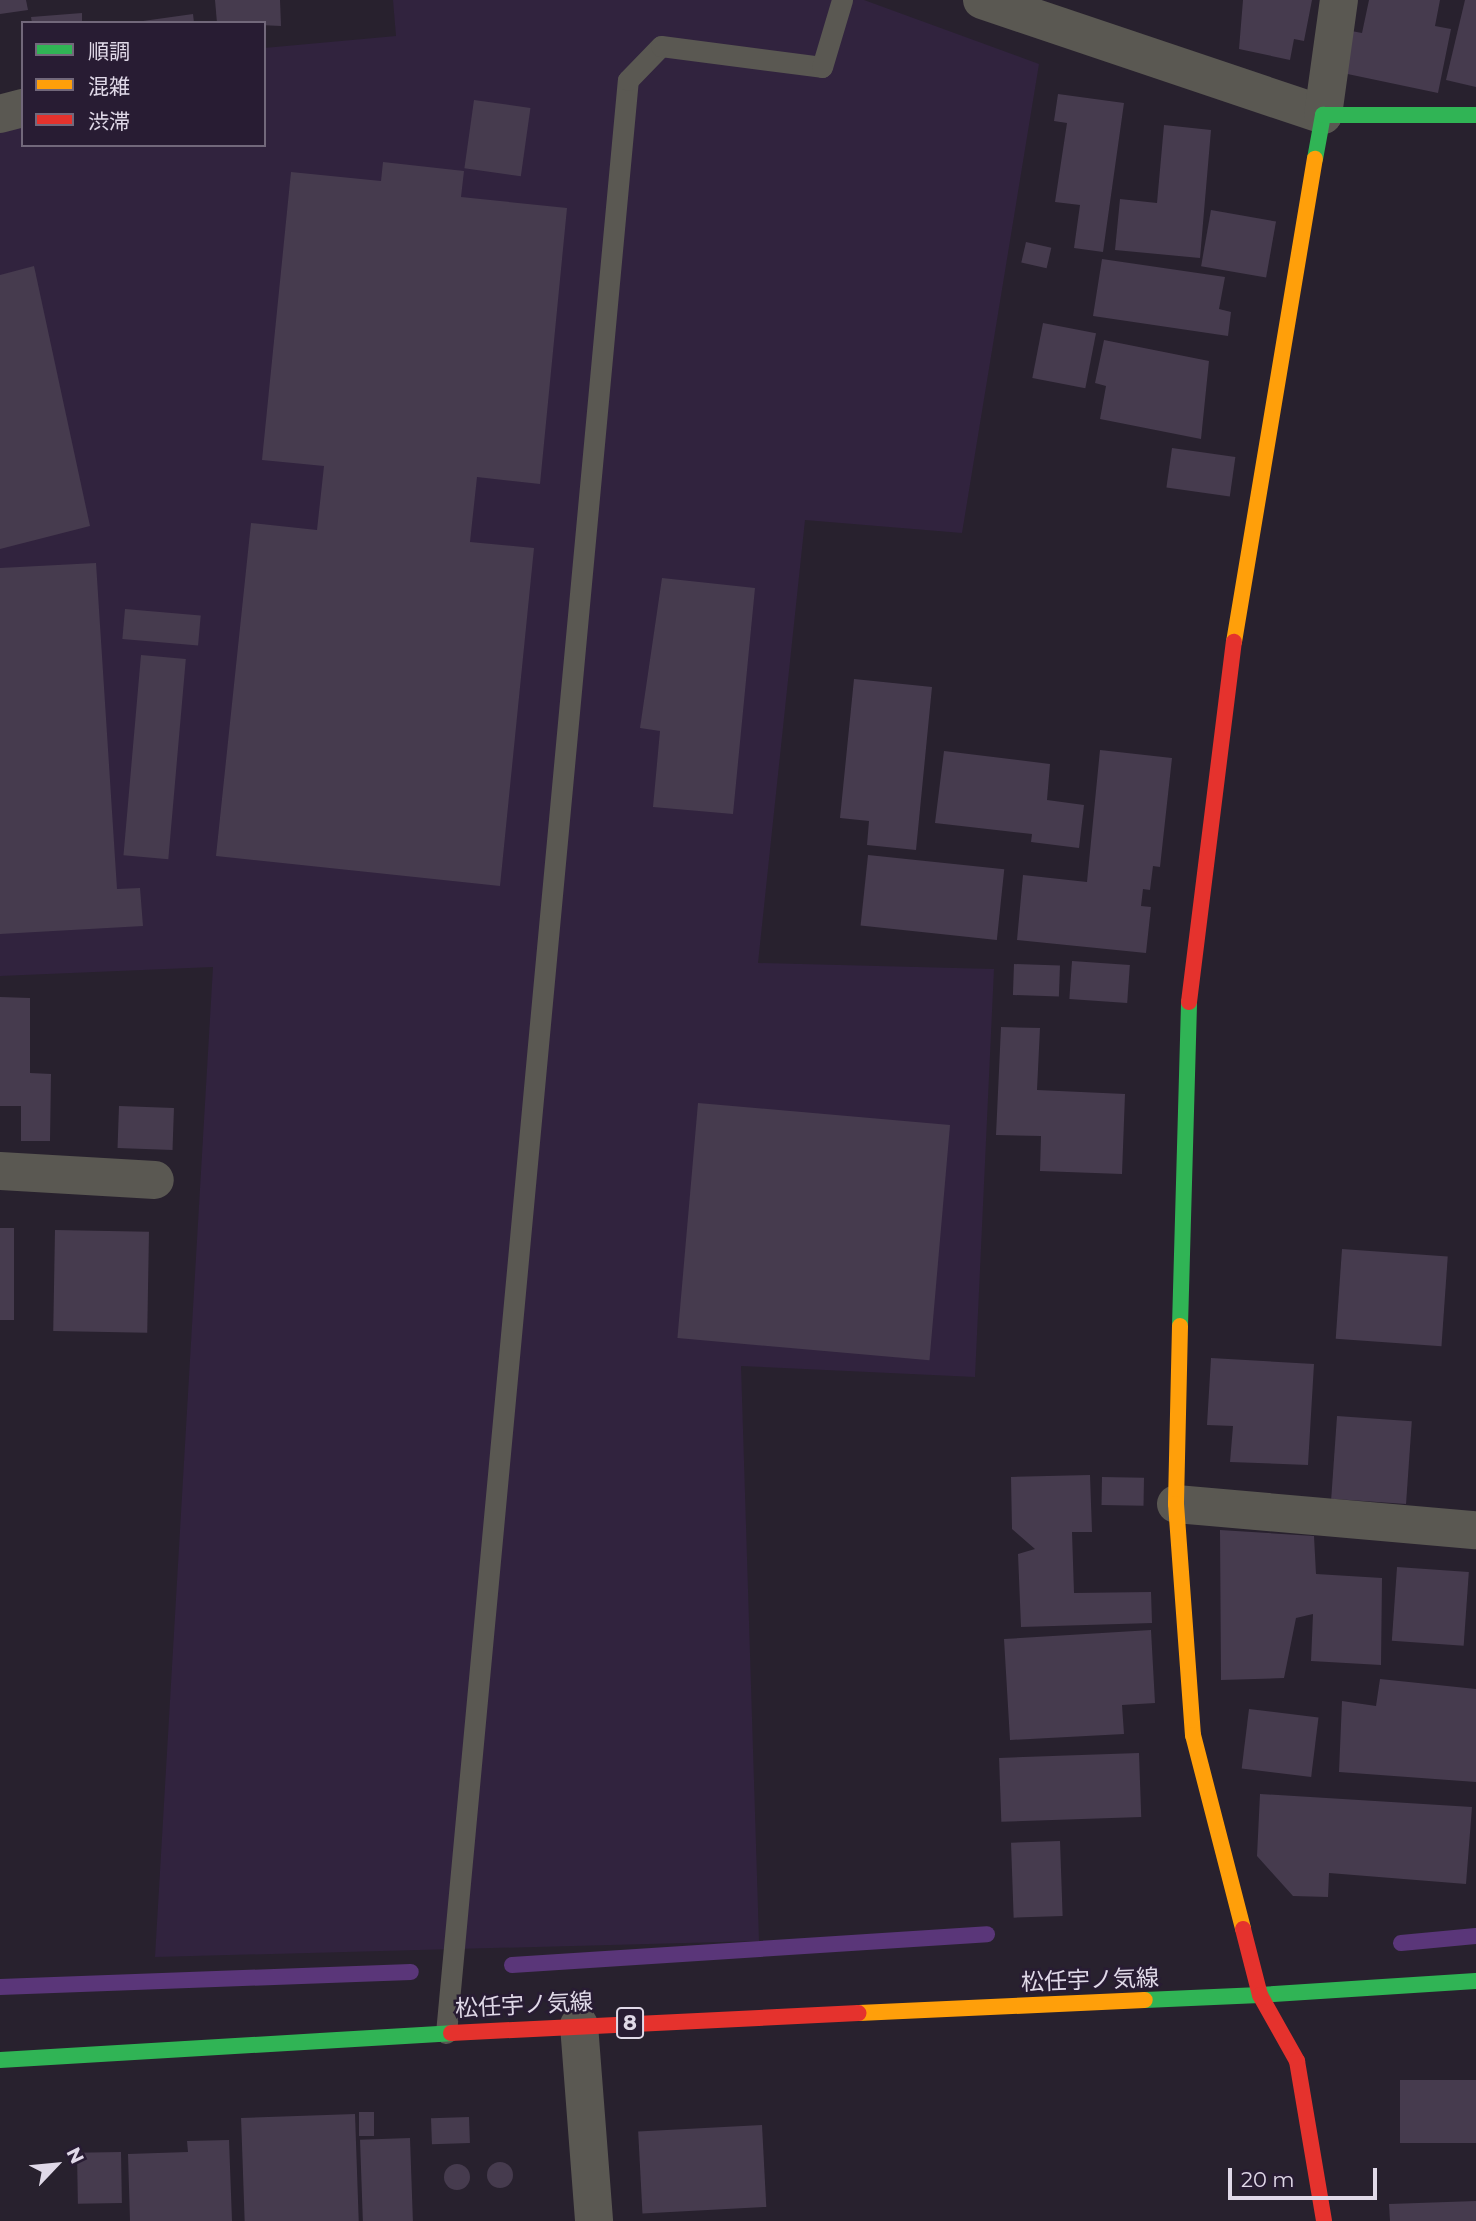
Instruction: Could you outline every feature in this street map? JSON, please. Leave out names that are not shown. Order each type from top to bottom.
[{"type":"street","points":[[982,0],[1323,115],[1476,115]]},
{"type":"street","points":[[1324,2221],[1297,2061],[1260,1995],[1194,1735],[1176,1504],[1189,983],[1226,694],[1323,115],[1339,0]]},
{"type":"street","points":[[0,114],[21,109]]},
{"type":"street","points":[[0,1171],[155,1180]]},
{"type":"street","points":[[1176,1504],[1476,1530]]},
{"type":"street","name":"松任宇ノ気線","points":[[0,2060],[579,2025],[1260,1995],[1476,1981]]},
{"type":"street","points":[[579,2025],[594,2221]]},
{"type":"lane","points":[[446,2033],[628,80],[662,46],[822,67],[842,0]]},
{"type":"shaded area","points":[[393,0],[864,0],[1039,64],[962,533],[805,520],[758,963],[994,969],[975,1377],[741,1366],[759,1941],[155,1957],[213,967],[0,976],[0,126],[21,122],[21,147],[266,147],[266,48],[396,36]]},
{"type":"building","points":[[0,0],[26,0],[28,10],[0,14]]},
{"type":"building","points":[[215,0],[280,0],[281,26],[266,25],[266,21],[217,21]]},
{"type":"building","points":[[1243,0],[1312,0],[1304,41],[1294,39],[1290,60],[1239,49]]},
{"type":"building","points":[[1369,0],[1440,0],[1435,26],[1451,29],[1438,93],[1338,72],[1346,30],[1362,33]]},
{"type":"building","points":[[1465,0],[1476,0],[1476,87],[1446,80]]},
{"type":"building","points":[[82,13],[82,21],[32,21],[31,17]]},
{"type":"building","points":[[193,14],[194,21],[143,21]]},
{"type":"building","points":[[1058,94],[1124,103],[1103,252],[1074,248],[1080,205],[1055,202],[1067,123],[1054,121]]},
{"type":"building","points":[[474,100],[530,108],[521,176],[464,168]]},
{"type":"building","points":[[1164,125],[1211,130],[1200,258],[1115,250],[1120,199],[1157,203]]},
{"type":"building","points":[[383,162],[464,171],[461,197],[567,208],[540,484],[477,477],[470,542],[534,548],[500,886],[216,856],[251,523],[317,530],[324,466],[262,460],[291,172],[381,181]]},
{"type":"building","points":[[1211,210],[1276,221],[1266,278],[1201,266]]},
{"type":"building","points":[[1026,242],[1051,248],[1047,268],[1021,262]]},
{"type":"building","points":[[1102,259],[1225,277],[1219,309],[1231,312],[1228,336],[1093,316]]},
{"type":"building","points":[[34,266],[90,526],[0,549],[0,275]]},
{"type":"building","points":[[1043,323],[1096,333],[1085,388],[1032,378]]},
{"type":"building","points":[[1104,340],[1209,361],[1201,439],[1100,419],[1106,386],[1095,383]]},
{"type":"building","points":[[1172,448],[1235,457],[1230,497],[1166,488]]},
{"type":"building","points":[[96,563],[117,889],[140,888],[143,926],[0,934],[0,568]]},
{"type":"building","points":[[662,578],[755,588],[733,814],[653,807],[660,731],[640,728]]},
{"type":"building","points":[[125,609],[201,616],[198,646],[122,639]]},
{"type":"building","points":[[141,655],[186,659],[168,859],[123,855]]},
{"type":"building","points":[[854,679],[932,687],[916,850],[867,845],[869,821],[840,818]]},
{"type":"building","points":[[1100,750],[1172,758],[1160,867],[1153,866],[1150,890],[1143,889],[1141,906],[1151,907],[1146,953],[1017,940],[1023,875],[1087,882]]},
{"type":"building","points":[[944,751],[1050,764],[1047,800],[1084,805],[1079,848],[1031,842],[1032,834],[935,823]]},
{"type":"building","points":[[868,855],[1004,869],[997,940],[861,926]]},
{"type":"building","points":[[1072,961],[1130,965],[1127,1003],[1069,999]]},
{"type":"building","points":[[1014,964],[1060,966],[1059,997],[1013,995]]},
{"type":"building","points":[[0,997],[30,998],[30,1073],[51,1074],[50,1141],[21,1141],[21,1106],[0,1106]]},
{"type":"building","points":[[1001,1027],[1040,1028],[1037,1090],[1125,1094],[1122,1174],[1040,1171],[1041,1136],[996,1135]]},
{"type":"building","points":[[698,1103],[950,1125],[929,1360],[677,1338]]},
{"type":"building","points":[[119,1106],[174,1108],[173,1150],[118,1148]]},
{"type":"building","points":[[0,1228],[14,1228],[14,1320],[0,1320]]},
{"type":"building","points":[[55,1230],[149,1232],[147,1333],[53,1331]]},
{"type":"building","points":[[1342,1249],[1448,1256],[1441,1346],[1336,1339]]},
{"type":"building","points":[[1211,1358],[1314,1364],[1308,1465],[1230,1462],[1233,1426],[1207,1425]]},
{"type":"building","points":[[1337,1416],[1412,1421],[1406,1504],[1331,1499]]},
{"type":"building","points":[[1090,1475],[1092,1532],[1072,1532],[1074,1593],[1151,1592],[1152,1623],[1021,1627],[1018,1554],[1035,1549],[1012,1529],[1011,1477]]},
{"type":"building","points":[[1102,1477],[1144,1478],[1144,1506],[1102,1505]]},
{"type":"building","points":[[1220,1530],[1314,1536],[1316,1574],[1382,1578],[1381,1665],[1311,1661],[1313,1614],[1296,1618],[1284,1678],[1221,1680]]},
{"type":"building","points":[[1397,1567],[1469,1572],[1464,1646],[1392,1641]]},
{"type":"building","points":[[1151,1630],[1155,1703],[1122,1705],[1124,1734],[1010,1740],[1004,1639]]},
{"type":"building","points":[[1380,1679],[1476,1689],[1476,1782],[1339,1772],[1342,1701],[1376,1706]]},
{"type":"building","points":[[1249,1709],[1318,1718],[1311,1777],[1242,1769]]},
{"type":"building","points":[[1139,1753],[1141,1817],[1001,1822],[999,1758]]},
{"type":"building","points":[[1260,1794],[1472,1807],[1466,1884],[1329,1873],[1328,1897],[1293,1896],[1257,1856]]},
{"type":"building","points":[[1060,1841],[1063,1916],[1014,1918],[1011,1843]]},
{"type":"building","points":[[1400,2080],[1476,2080],[1476,2143],[1400,2143]]},
{"type":"building","points":[[359,2112],[374,2112],[374,2136],[359,2136]]},
{"type":"building","points":[[355,2114],[359,2221],[245,2221],[241,2118]]},
{"type":"building","points":[[469,2117],[470,2143],[432,2144],[431,2118]]},
{"type":"building","points":[[762,2125],[766,2207],[642,2213],[638,2131]]},
{"type":"building","points":[[410,2138],[413,2221],[363,2221],[360,2140]]},
{"type":"building","points":[[229,2140],[232,2221],[130,2221],[128,2154],[188,2152],[187,2141]]},
{"type":"building","points":[[121,2152],[122,2203],[78,2204],[77,2153]]},
{"type":"building","points":[[500,2162],[509,2166],[513,2175],[509,2184],[500,2188],[491,2184],[487,2175],[491,2166]]},
{"type":"building","points":[[457,2164],[466,2168],[470,2177],[466,2186],[457,2190],[448,2186],[444,2177],[448,2168]]},
{"type":"building","points":[[1476,2201],[1476,2221],[1390,2221],[1389,2204]]},
{"type":"waterway","points":[[512,1965],[987,1934]]},
{"type":"waterway","points":[[1401,1943],[1476,1936]]},
{"type":"waterway","points":[[0,1987],[411,1972]]},
{"type":"traffic: fast","points":[[1315,159],[1323,115],[1476,115]]},
{"type":"traffic: fast","points":[[1180,1326],[1189,1002]]},
{"type":"traffic: fast","points":[[1260,1995],[1476,1981]]},
{"type":"traffic: fast","points":[[1145,2000],[1260,1995]]},
{"type":"traffic: fast","points":[[0,2060],[451,2033]]},
{"type":"traffic: slow","points":[[1234,642],[1315,159]]},
{"type":"traffic: slow","points":[[1180,1326],[1176,1504],[1193,1735],[1243,1929]]},
{"type":"traffic: slow","points":[[859,2013],[1145,2000]]},
{"type":"traffic: jam","points":[[1189,1002],[1234,642]]},
{"type":"traffic: jam","points":[[1243,1929],[1260,1995],[1297,2061],[1324,2221]]},
{"type":"traffic: jam","points":[[451,2033],[859,2013]]}]
